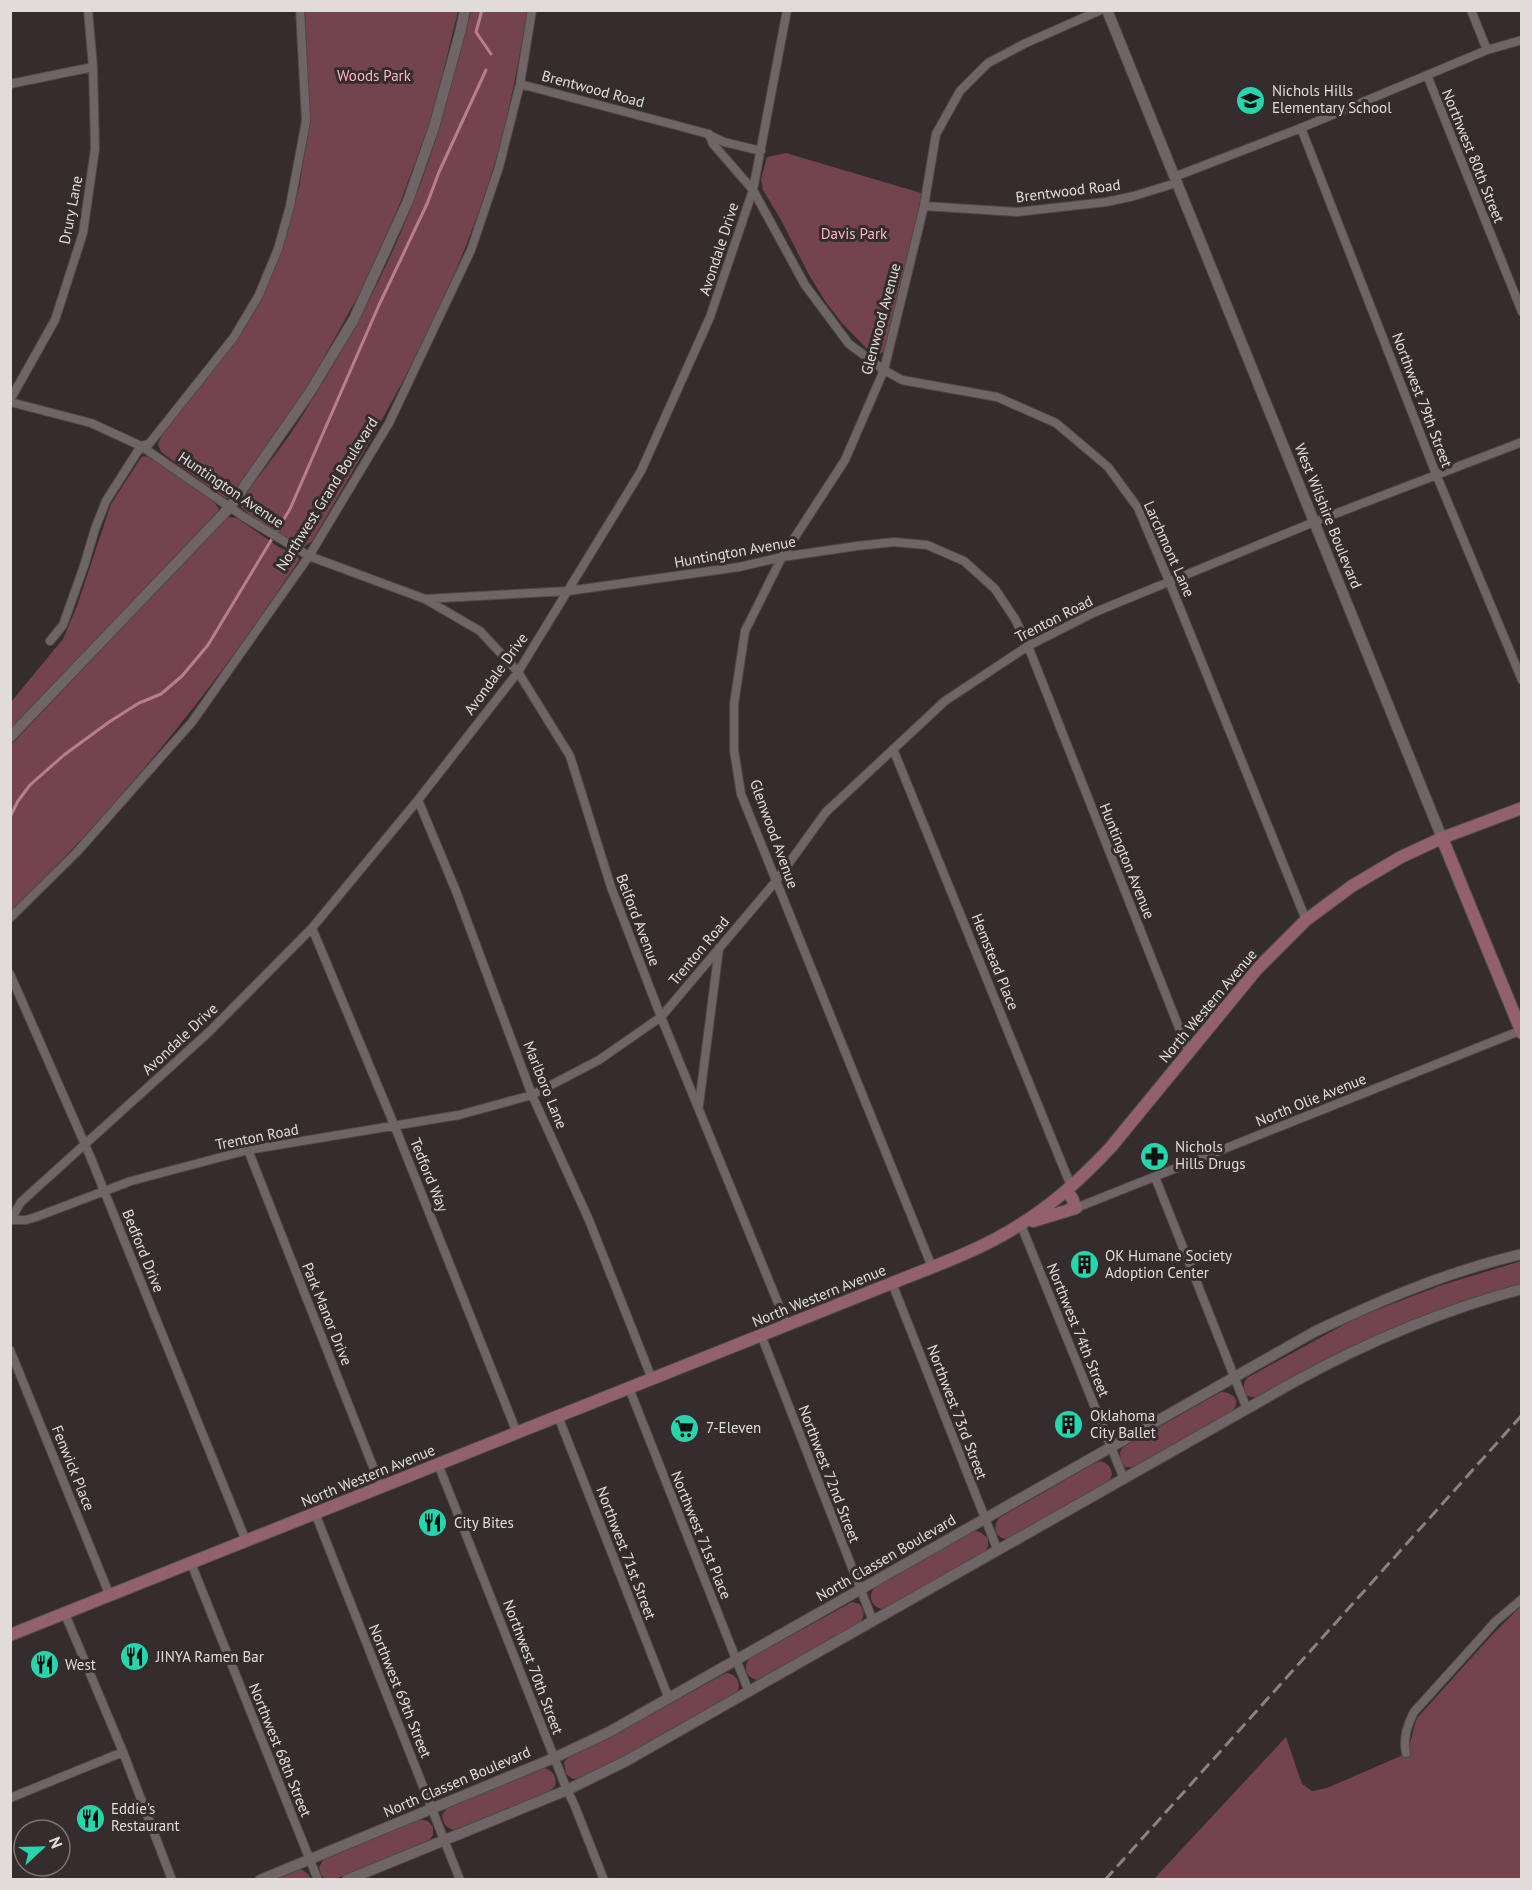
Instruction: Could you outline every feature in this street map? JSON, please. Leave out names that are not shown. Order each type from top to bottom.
[{"type":"main road","name":"North Western Avenue","points":[[10,1635],[892,1284],[992,1241],[1021,1225],[1069,1188],[1112,1147],[1257,969],[1306,920],[1379,868],[1442,838],[1521,808]]},
{"type":"main road","name":"West Wilshire Boulevard","points":[[1442,838],[1521,1031]]},
{"type":"main road","points":[[1021,1225],[1076,1208],[1069,1188]]},
{"type":"street","name":"Drury Lane","points":[[10,401],[55,321],[83,233],[95,149],[93,67],[88,10]]},
{"type":"street","points":[[50,641],[63,625],[106,501],[141,446],[149,444],[234,337],[259,295],[278,249],[290,206],[306,121],[300,10]]},
{"type":"street","points":[[10,737],[230,507],[310,392],[354,319],[408,201],[434,127],[465,10]]},
{"type":"street","name":"Northwest Grand Boulevard","points":[[10,918],[77,852],[192,722],[309,556],[389,423],[471,250],[499,167],[520,84],[532,10]]},
{"type":"street","name":"Avondale Drive","points":[[11,1220],[21,1202],[209,1032],[312,928],[418,800],[518,672],[641,471],[710,317],[753,190],[787,10]]},
{"type":"street","name":"Glenwood Avenue","points":[[932,1267],[741,794],[734,750],[734,704],[745,631],[782,557],[845,460],[884,370],[924,206],[936,134],[960,91],[988,63],[1026,43],[1101,10]]},
{"type":"street","name":"West Wilshire Boulevard","points":[[1107,10],[1442,838]]},
{"type":"street","points":[[1471,10],[1487,50]]},
{"type":"street","name":"Brentwood Road","points":[[924,206],[1017,212],[1106,202],[1134,196],[1487,50],[1521,40]]},
{"type":"street","points":[[10,84],[93,67]]},
{"type":"street","name":"Northwest 80th Street","points":[[1426,75],[1521,312]]},
{"type":"street","name":"Brentwood Road","points":[[520,84],[709,134],[724,142],[761,151]]},
{"type":"street","name":"Northwest 79th Street","points":[[1301,128],[1521,680]]},
{"type":"street","name":"Larchmont Lane","points":[[709,134],[713,144],[753,190],[812,294],[849,344],[884,370],[902,380],[997,397],[1056,423],[1108,467],[1138,508],[1306,920]]},
{"type":"street","name":"Huntington Avenue","points":[[10,401],[91,423],[141,446],[280,540],[309,556],[425,599],[568,591],[739,567],[782,557],[894,542],[927,545],[964,561],[995,589],[1015,619],[1028,646],[1189,1053]]},
{"type":"street","name":"Trenton Road","points":[[11,1220],[26,1220],[104,1190],[248,1150],[459,1115],[532,1095],[599,1060],[661,1017],[776,881],[826,812],[945,701],[1028,646],[1094,613],[1169,581],[1521,442]]},
{"type":"street","name":"Belford Avenue","points":[[425,599],[480,631],[518,672],[570,756],[611,887],[661,1017],[787,1325]]},
{"type":"street","name":"Hemstead Place","points":[[893,749],[1069,1188]]},
{"type":"street","name":"Marlboro Lane","points":[[418,800],[456,891],[532,1095],[590,1220],[652,1379]]},
{"type":"street","name":"Tedford Way","points":[[312,928],[395,1127],[517,1433]]},
{"type":"street","points":[[698,1108],[719,948]]},
{"type":"street","name":"Bedford Drive","points":[[10,974],[85,1144],[246,1541]]},
{"type":"street","name":"North Olie Avenue","points":[[1076,1208],[1521,1031]]},
{"type":"street","name":"Park Manor Drive","points":[[248,1150],[381,1487]]},
{"type":"street","points":[[1155,1177],[1247,1409]]},
{"type":"street","name":"Northwest 74th Street","points":[[1021,1225],[1124,1479]]},
{"type":"street","name":"North Classen Boulevard","points":[[260,1880],[554,1758],[609,1732],[1314,1332],[1395,1295],[1471,1268],[1521,1254]]},
{"type":"street","name":"Northwest 73rd Street","points":[[892,1284],[998,1551]]},
{"type":"street","points":[[347,1880],[567,1790],[654,1746],[1323,1366],[1392,1333],[1443,1313],[1521,1289]]},
{"type":"street","name":"Northwest 72nd Street","points":[[761,1335],[873,1621]]},
{"type":"street","name":"Fenwick Place","points":[[10,1350],[110,1596]]},
{"type":"street","name":"Northwest 71st Place","points":[[628,1388],[749,1692]]},
{"type":"street","name":"Northwest 71st Street","points":[[558,1416],[669,1700]]},
{"type":"street","name":"Northwest 70th Street","points":[[438,1464],[604,1880]]},
{"type":"street","name":"Northwest 69th Street","points":[[315,1513],[460,1880]]},
{"type":"street","name":"Northwest 68th Street","points":[[191,1563],[318,1880]]},
{"type":"street","points":[[1406,1753],[1405,1734],[1414,1712],[1496,1621],[1521,1599]]},
{"type":"street","points":[[65,1614],[123,1752],[172,1880]]},
{"type":"street","points":[[10,1798],[123,1752]]},
{"type":"green space","name":"Woods Park","points":[[305,11],[458,11],[432,117],[400,203],[367,280],[293,409],[233,493],[229,498],[225,498],[161,452],[158,444],[163,432],[246,327],[261,299],[283,244],[299,188],[310,122]]},
{"type":"green space","name":"Woods Park","points":[[471,11],[527,11],[513,91],[493,170],[459,264],[401,385],[335,503],[312,541],[304,547],[262,526],[240,506],[242,499],[302,416],[342,351],[384,270],[428,164]]},
{"type":"green space","name":"Davis Park","points":[[786,153],[921,193],[918,215],[886,350],[880,354],[872,354],[842,323],[825,301],[763,190],[761,179],[767,157]]},
{"type":"green space","points":[[143,456],[176,474],[209,497],[219,510],[11,729],[11,702],[63,639],[77,606],[111,504]]},
{"type":"green space","points":[[227,517],[237,518],[280,548],[297,554],[299,560],[235,653],[165,743],[90,830],[11,911],[11,745]]},
{"type":"green space","points":[[1521,1261],[1521,1285],[1497,1292],[1259,1398],[1247,1396],[1244,1392],[1247,1378],[1356,1318],[1439,1286]]},
{"type":"green space","points":[[1221,1392],[1229,1393],[1236,1400],[1233,1411],[1135,1467],[1125,1467],[1121,1463],[1120,1452],[1123,1447]]},
{"type":"green space","points":[[1101,1461],[1107,1464],[1112,1472],[1106,1484],[1011,1539],[999,1536],[996,1526],[999,1518]]},
{"type":"green space","points":[[974,1531],[988,1538],[988,1547],[984,1553],[884,1609],[873,1604],[871,1594],[875,1587]]},
{"type":"green space","points":[[852,1602],[859,1604],[863,1611],[860,1623],[759,1680],[748,1675],[746,1665],[750,1658]]},
{"type":"green space","points":[[1521,1606],[1521,1879],[1153,1880],[1286,1737],[1302,1784],[1312,1791],[1327,1788],[1403,1755],[1409,1747],[1418,1717]]},
{"type":"green space","points":[[726,1673],[734,1676],[738,1681],[739,1688],[735,1695],[582,1778],[573,1779],[566,1774],[564,1762],[571,1755],[617,1733]]},
{"type":"green space","points":[[544,1768],[554,1774],[555,1786],[549,1792],[457,1830],[445,1824],[442,1815],[448,1807]]},
{"type":"green space","points":[[418,1819],[428,1821],[433,1827],[433,1835],[428,1842],[335,1879],[326,1879],[321,1875],[319,1867],[325,1857]]},
{"type":"green space","points":[[301,1869],[311,1879],[273,1880]]},
{"type":"waterway","points":[[482,10],[476,32],[491,54]]},
{"type":"waterway","points":[[10,817],[30,785],[64,755],[139,703],[161,694],[182,676],[208,645],[290,509],[379,305],[427,204],[439,172],[486,70]]},
{"type":"railway","points":[[1105,1880],[1522,1415]]},
{"type":"place","name":"Nichols Hills Elementary School","points":[[1251,100]]},
{"type":"place","name":"Nichols Hills Drugs","points":[[1154,1156]]},
{"type":"place","name":"OK Humane Society Adoption Center","points":[[1084,1265]]},
{"type":"place","name":"Oklahoma City Ballet","points":[[1069,1425]]},
{"type":"place","name":"7-Eleven","points":[[685,1428]]},
{"type":"place","name":"City Bites","points":[[433,1523]]},
{"type":"place","name":"JINYA Ramen Bar","points":[[135,1657]]},
{"type":"place","name":"West","points":[[44,1665]]},
{"type":"place","name":"Eddie's Restaurant","points":[[90,1818]]}]
